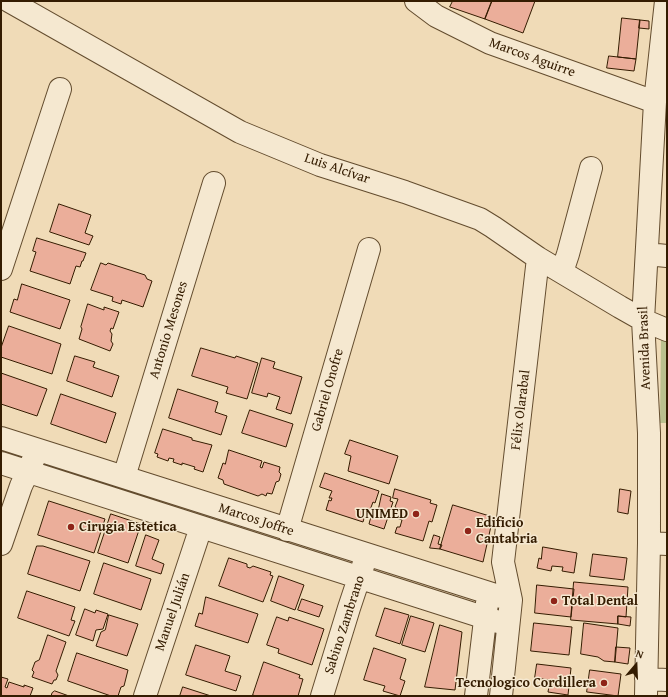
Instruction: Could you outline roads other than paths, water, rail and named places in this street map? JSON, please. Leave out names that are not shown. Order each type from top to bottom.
[{"type":"street","name":"Luis Alcívar","points":[[9,1],[240,132],[320,165],[406,192],[480,219],[493,226],[538,258],[642,320],[667,330]]},
{"type":"street","name":"Marcos Aguirre","points":[[416,1],[436,16],[490,43],[655,102]]},
{"type":"street","name":"Avenida Brasil","points":[[653,685],[658,543],[658,433],[642,320],[657,255],[660,124],[655,102],[666,1]]},
{"type":"street","points":[[1,269],[60,89]]},
{"type":"street","points":[[562,272],[591,168]]},
{"type":"street","name":"Antonio Mesones","points":[[124,477],[214,183]]},
{"type":"street","name":"Gabriel Onofre","points":[[287,530],[369,249]]},
{"type":"street","name":"Félix Olarabal","points":[[501,696],[511,600],[503,562],[538,258]]},
{"type":"street","name":"Marcos Joffre","points":[[1,438],[511,600]]},
{"type":"street","points":[[1,544],[21,486],[37,450]]},
{"type":"street","name":"Marcos Joffre","points":[[1,463],[508,625]]},
{"type":"street","name":"Manuel Julián","points":[[144,696],[201,527]]},
{"type":"street","name":"Sabino Zambrano","points":[[322,696],[367,555]]},
{"type":"street","name":"Félix Olarabal","points":[[476,696],[488,593],[503,562]]},
{"type":"place","name":"UNIMED","points":[[416,514]]},
{"type":"place","name":"Cirugia Estetica","points":[[71,527]]},
{"type":"place","name":"Edificio Cantabria","points":[[468,531]]},
{"type":"place","name":"Total Dental","points":[[554,601]]},
{"type":"place","name":"Tecnologico Cordillera","points":[[604,683]]}]
